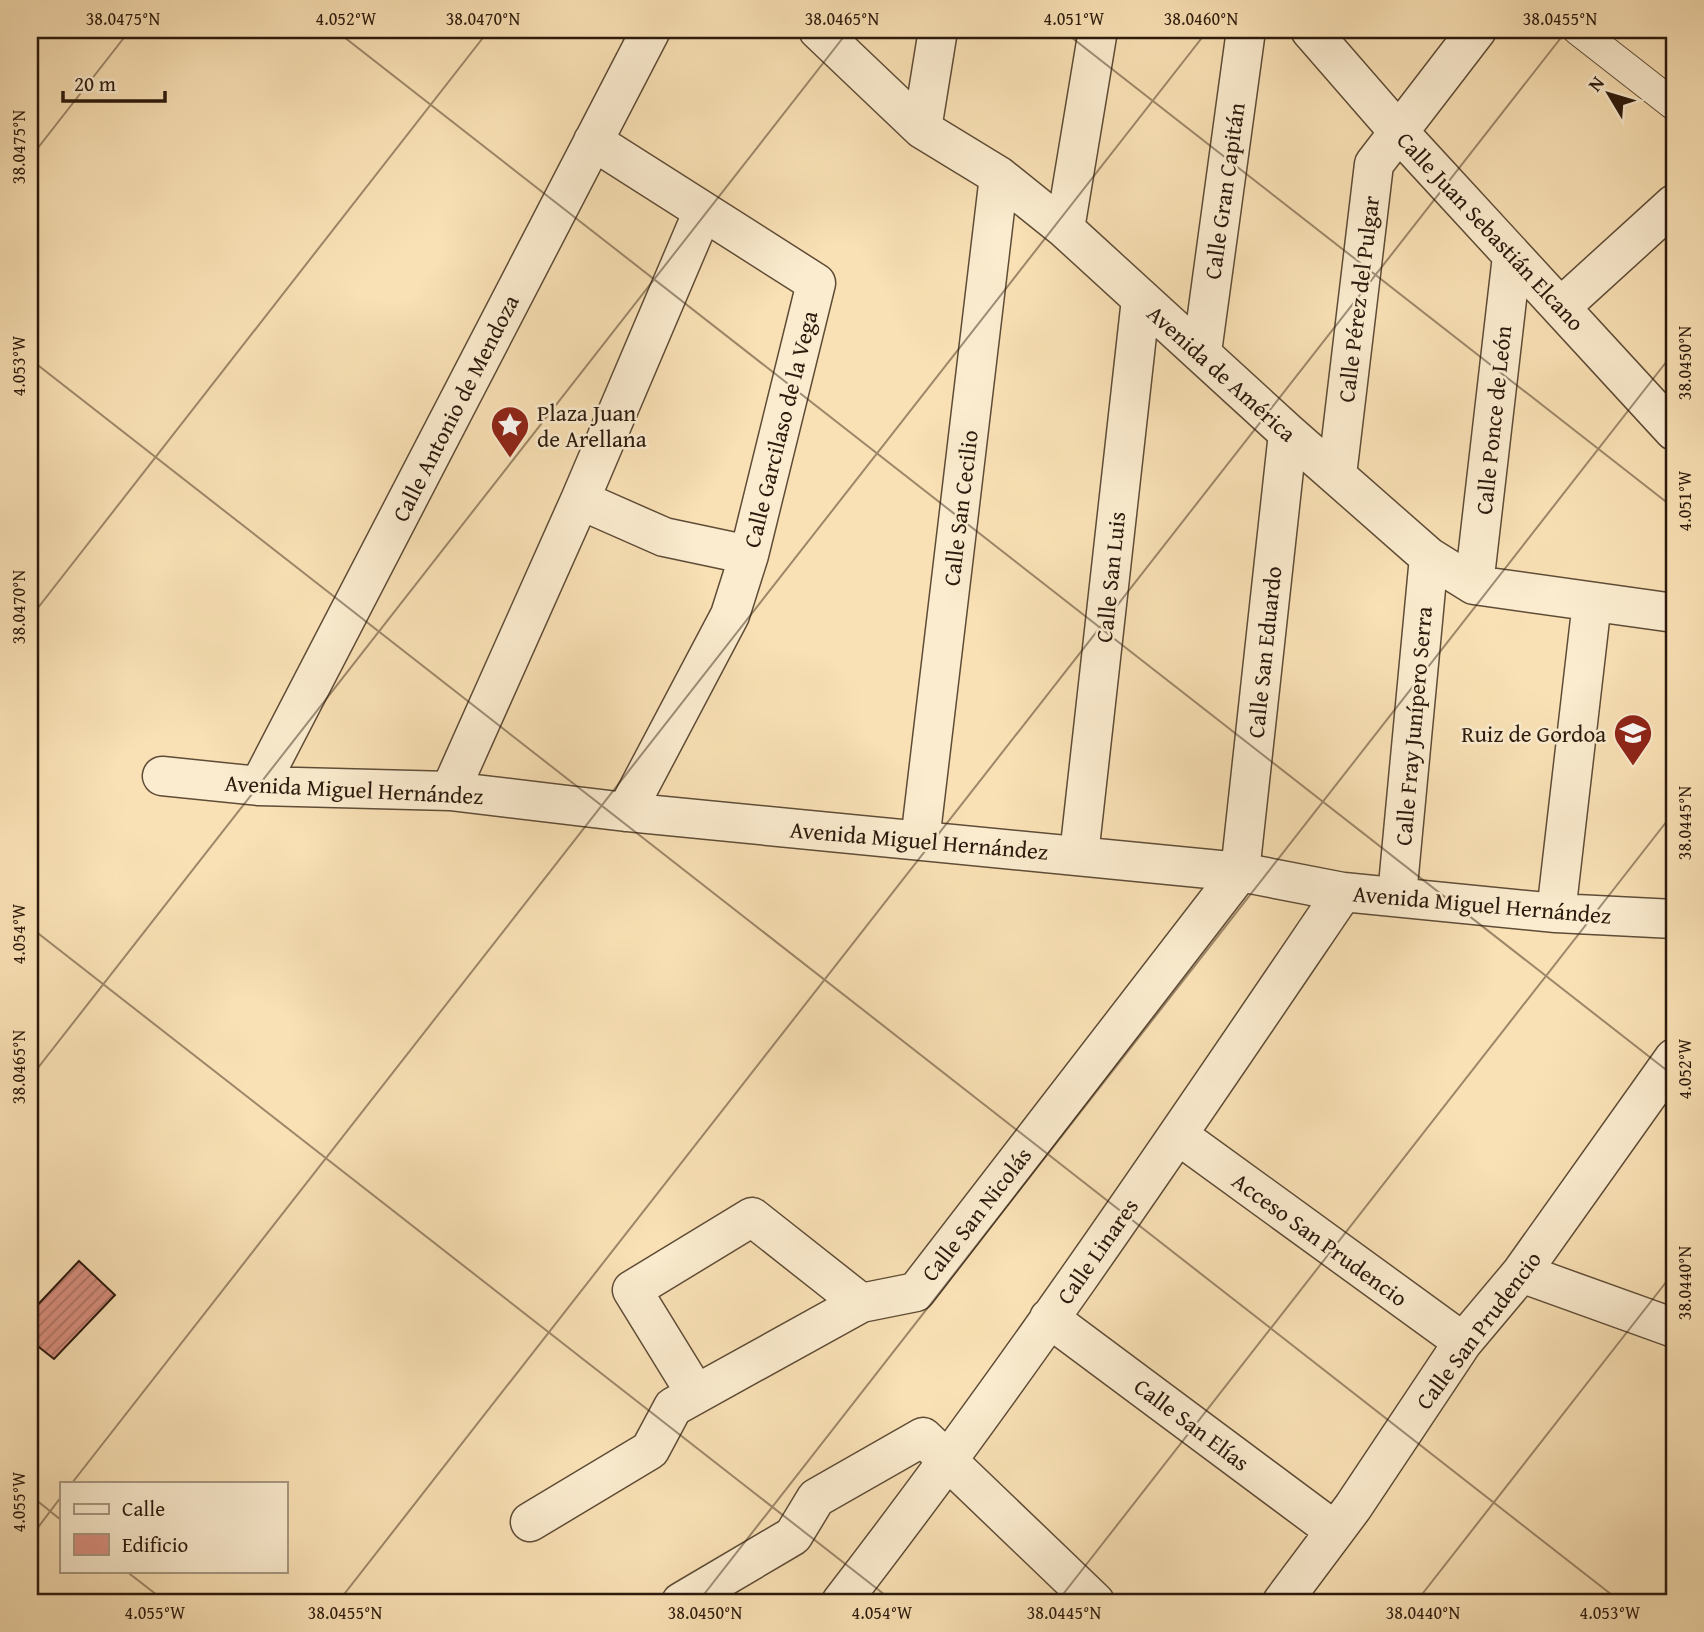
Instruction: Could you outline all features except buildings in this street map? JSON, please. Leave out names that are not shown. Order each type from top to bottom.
[{"type":"street","name":"Calle Antonio de Mendoza","points":[[259,786],[651,30]]},
{"type":"street","name":"Avenida de América","points":[[818,30],[922,129],[999,176],[1065,229],[1288,433],[1429,557],[1474,585],[1674,613]]},
{"type":"street","points":[[922,129],[938,30]]},
{"type":"street","points":[[1065,229],[1098,30]]},
{"type":"street","name":"Calle Gran Capitán","points":[[1202,352],[1246,30]]},
{"type":"street","name":"Calle Juan Sebastián Elcano","points":[[1310,30],[1397,130],[1512,256],[1562,306],[1674,431]]},
{"type":"street","name":"Calle Pérez del Pulgar","points":[[1337,475],[1374,164],[1397,130],[1477,30]]},
{"type":"street","points":[[1578,30],[1674,105]]},
{"type":"street","name":"Calle Garcilaso de la Vega","points":[[593,141],[816,283],[749,555],[730,615],[626,812]]},
{"type":"street","name":"Calle San Cecilio","points":[[920,841],[999,176]]},
{"type":"street","points":[[1562,306],[1674,204]]},
{"type":"street","points":[[450,791],[580,500],[703,211]]},
{"type":"street","name":"Calle Ponce de León","points":[[1474,585],[1512,256]]},
{"type":"street","name":"Calle San Luis","points":[[1079,855],[1141,299]]},
{"type":"street","name":"Calle San Eduardo","points":[[1240,872],[1288,433]]},
{"type":"street","points":[[580,500],[664,537],[749,555]]},
{"type":"street","name":"Calle Fray Junípero Serra","points":[[1397,896],[1429,557]]},
{"type":"street","points":[[1556,913],[1591,602]]},
{"type":"street","name":"Avenida Miguel Hernández","points":[[162,776],[259,786],[450,791],[626,812],[1240,872],[1343,892],[1556,913],[1674,919]]},
{"type":"street","name":"Calle San Nicolás","points":[[530,1522],[650,1450],[673,1407],[861,1303],[916,1292],[1240,872]]},
{"type":"street","name":"Calle Linares","points":[[841,1602],[947,1464],[1178,1135],[1343,892]]},
{"type":"street","name":"Calle San Prudencio","points":[[1282,1602],[1335,1531],[1463,1342],[1521,1273],[1674,1058]]},
{"type":"street","name":"Acceso San Prudencio","points":[[1178,1135],[1463,1342]]},
{"type":"street","points":[[696,1394],[632,1290],[752,1217],[861,1303]]},
{"type":"street","points":[[1521,1273],[1674,1328]]},
{"type":"street","name":"Calle San Elías","points":[[1049,1318],[1335,1531]]},
{"type":"street","points":[[681,1602],[793,1536],[816,1498],[923,1437],[947,1464],[1095,1602]]},
{"type":"place","name":"Plaza Juan de Arellana","points":[[510,459]]},
{"type":"place","name":"Ruiz de Gordoa","points":[[1633,767]]}]
